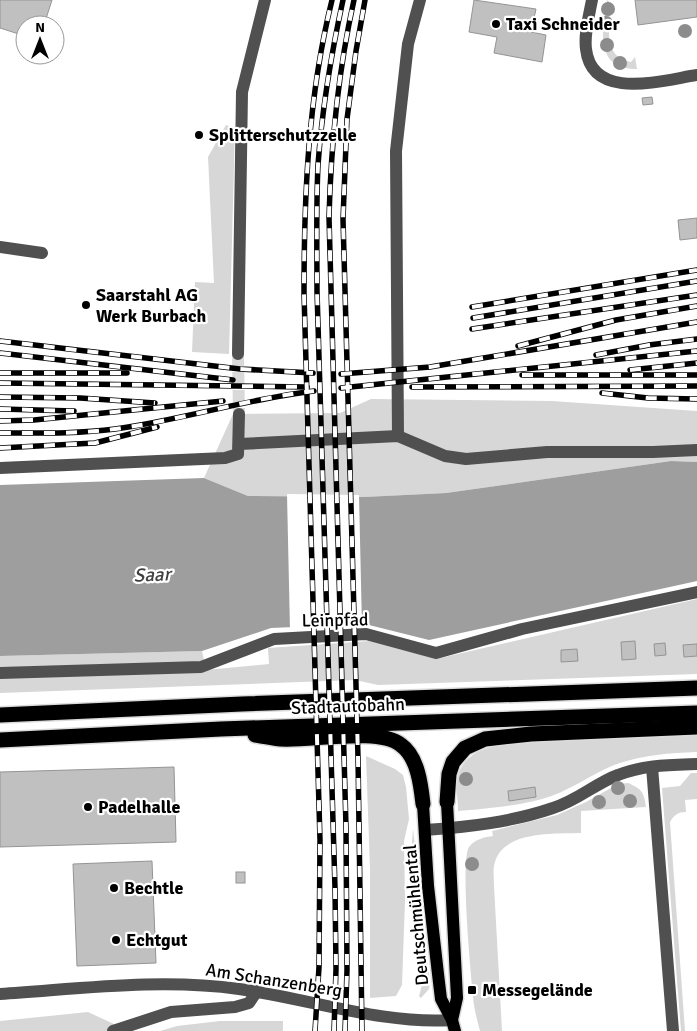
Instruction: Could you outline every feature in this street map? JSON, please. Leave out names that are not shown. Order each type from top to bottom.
[{"type":"highway","name":"Stadtautobahn","points":[[0,715],[242,704],[697,688]]},
{"type":"highway","name":"Stadtautobahn","points":[[0,740],[221,729],[697,713]]},
{"type":"highway","points":[[447,802],[449,774],[453,762],[465,748],[485,739],[532,734],[697,727]]},
{"type":"highway","points":[[221,729],[282,739],[364,736],[390,738],[403,746],[414,762],[419,774],[423,804]]},
{"type":"main road","name":"Deutschmühlental","points":[[447,802],[457,998],[454,1025]]},
{"type":"main road","name":"Deutschmühlental","points":[[423,804],[428,886],[441,999],[454,1025]]},
{"type":"street","points":[[238,354],[242,92],[265,0]]},
{"type":"street","points":[[398,436],[396,151],[408,44],[420,0]]},
{"type":"street","points":[[592,0],[585,48],[588,60],[596,73],[612,82],[630,84],[697,75]]},
{"type":"street","points":[[0,247],[42,253]]},
{"type":"street","points":[[0,468],[225,458],[238,454],[239,414]]},
{"type":"street","points":[[239,444],[398,436],[445,456],[466,458],[547,452],[697,450]]},
{"type":"street","name":"Leinpfad","points":[[0,673],[201,667],[274,639],[366,634],[436,653],[522,629],[697,592]]},
{"type":"street","points":[[425,830],[487,824],[555,808],[583,795],[616,775],[636,769],[697,764]]},
{"type":"street","points":[[652,767],[673,1031]]},
{"type":"street","name":"Am Schanzenberg","points":[[0,994],[143,985],[201,985],[257,991],[382,1015],[454,1025]]},
{"type":"street","points":[[113,1031],[170,1012],[235,1007],[249,1003],[257,991]]},
{"type":"shaded area","points":[[607,0],[611,3],[609,38],[611,47],[621,59],[631,62],[635,57],[637,69],[623,67],[613,62],[607,55],[603,35]]},
{"type":"shaded area","points":[[226,125],[235,128],[229,354],[192,352],[195,282],[214,283],[208,157]]},
{"type":"shaded area","points":[[371,399],[552,401],[697,411],[697,462],[671,461],[446,493],[364,497],[248,496],[204,478],[233,414],[340,413]]},
{"type":"shaded area","points":[[697,599],[697,674],[378,685],[355,680],[0,693],[0,656],[202,651],[206,670],[269,664],[268,648],[369,641],[436,659]]},
{"type":"shaded area","points":[[697,733],[697,752],[655,755],[634,759],[605,769],[552,796],[500,807],[458,811],[457,780],[460,769],[466,761],[482,750],[523,741]]},
{"type":"shaded area","points":[[366,756],[395,769],[403,775],[409,819],[404,841],[405,900],[402,985],[396,996],[370,998],[370,869]]},
{"type":"shaded area","points":[[691,773],[697,773],[697,799],[685,800],[686,812],[676,814],[670,822],[685,1031],[681,1031],[662,788],[680,786]]},
{"type":"shaded area","points":[[628,783],[642,792],[646,807],[581,811],[581,833],[530,836],[506,846],[498,854],[494,873],[502,1031],[480,1031],[473,1001],[467,919],[466,873],[469,847],[477,840],[493,836],[492,831],[557,815],[586,802],[618,784]]},
{"type":"shaded area","points":[[413,829],[419,883],[414,883]]},
{"type":"shaded area","points":[[420,892],[430,982],[429,989],[421,998],[419,996],[422,986],[423,962],[416,900],[417,894]]},
{"type":"shaded area","points":[[88,1012],[129,1031],[0,1031],[0,1021]]},
{"type":"shaded area","points":[[220,1021],[283,1021],[283,1031],[160,1031],[177,1026]]},
{"type":"water","name":"Saar","points":[[671,461],[697,462],[697,581],[429,640],[365,624],[271,628],[202,651],[0,656],[0,485],[204,478],[248,496],[364,497],[446,493]]},
{"type":"pier","points":[[287,494],[359,495],[362,627],[290,630]]},
{"type":"building","points":[[0,0],[52,0],[47,15],[15,15],[15,33],[0,28]]},
{"type":"building","points":[[474,0],[536,9],[531,32],[546,35],[542,62],[494,53],[497,37],[469,32]]},
{"type":"building","points":[[635,0],[697,0],[697,17],[638,25]]},
{"type":"building","points":[[652,97],[653,104],[643,105],[642,98]]},
{"type":"building","points":[[697,218],[697,238],[680,240],[678,220]]},
{"type":"building","points":[[635,641],[636,659],[622,660],[621,642]]},
{"type":"building","points":[[665,643],[666,655],[655,656],[654,644]]},
{"type":"building","points":[[697,644],[697,656],[684,657],[683,645]]},
{"type":"building","points":[[577,649],[578,661],[561,662],[561,650]]},
{"type":"building","name":"Padelhalle","points":[[174,767],[176,842],[0,847],[0,772]]},
{"type":"building","points":[[535,787],[536,797],[509,801],[508,791]]},
{"type":"building","points":[[152,861],[156,963],[77,966],[73,864]]},
{"type":"building","points":[[236,872],[245,872],[245,883],[236,883]]},
{"type":"tunnel","points":[[238,354],[239,414]]},
{"type":"railway","points":[[315,1031],[319,967],[320,840],[304,257],[309,146],[313,109],[324,36],[332,0]]},
{"type":"railway","points":[[334,1031],[336,969],[335,888],[317,291],[317,212],[318,165],[322,123],[343,0]]},
{"type":"railway","points":[[345,1031],[347,970],[346,827],[329,217],[336,108],[354,0]]},
{"type":"railway","points":[[362,1031],[358,757],[343,219],[347,119],[365,0]]},
{"type":"railway","points":[[472,307],[697,270]]},
{"type":"railway","points":[[473,318],[697,281]]},
{"type":"railway","points":[[472,329],[697,295]]},
{"type":"railway","points":[[518,346],[616,320],[697,306]]},
{"type":"railway","points":[[341,374],[430,367],[697,322]]},
{"type":"railway","points":[[596,355],[649,345],[697,339]]},
{"type":"railway","points":[[0,341],[240,369],[313,373]]},
{"type":"railway","points":[[341,388],[697,351]]},
{"type":"railway","points":[[0,353],[233,380]]},
{"type":"railway","points":[[630,370],[697,363]]},
{"type":"railway","points":[[0,373],[127,373]]},
{"type":"railway","points":[[522,375],[697,375]]},
{"type":"railway","points":[[0,383],[307,387]]},
{"type":"railway","points":[[412,387],[697,386]]},
{"type":"railway","points":[[0,433],[101,431],[314,391]]},
{"type":"railway","points":[[602,393],[648,398],[697,399]]},
{"type":"railway","points":[[0,397],[80,398],[155,403]]},
{"type":"railway","points":[[0,421],[34,420],[223,401]]},
{"type":"railway","points":[[0,409],[74,411]]},
{"type":"railway","points":[[0,448],[95,443],[157,427]]},
{"type":"place","name":"Taxi Schneider","points":[[496,24]]},
{"type":"place","name":"Splitterschutzzelle","points":[[199,135]]},
{"type":"place","name":"Saarstahl AG Werk Burbach","points":[[86,305]]},
{"type":"place","name":"Padelhalle","points":[[88,807]]},
{"type":"place","name":"Bechtle","points":[[114,888]]},
{"type":"place","name":"Echtgut","points":[[116,940]]},
{"type":"place","name":"Messegelände","points":[[472,990]]}]
